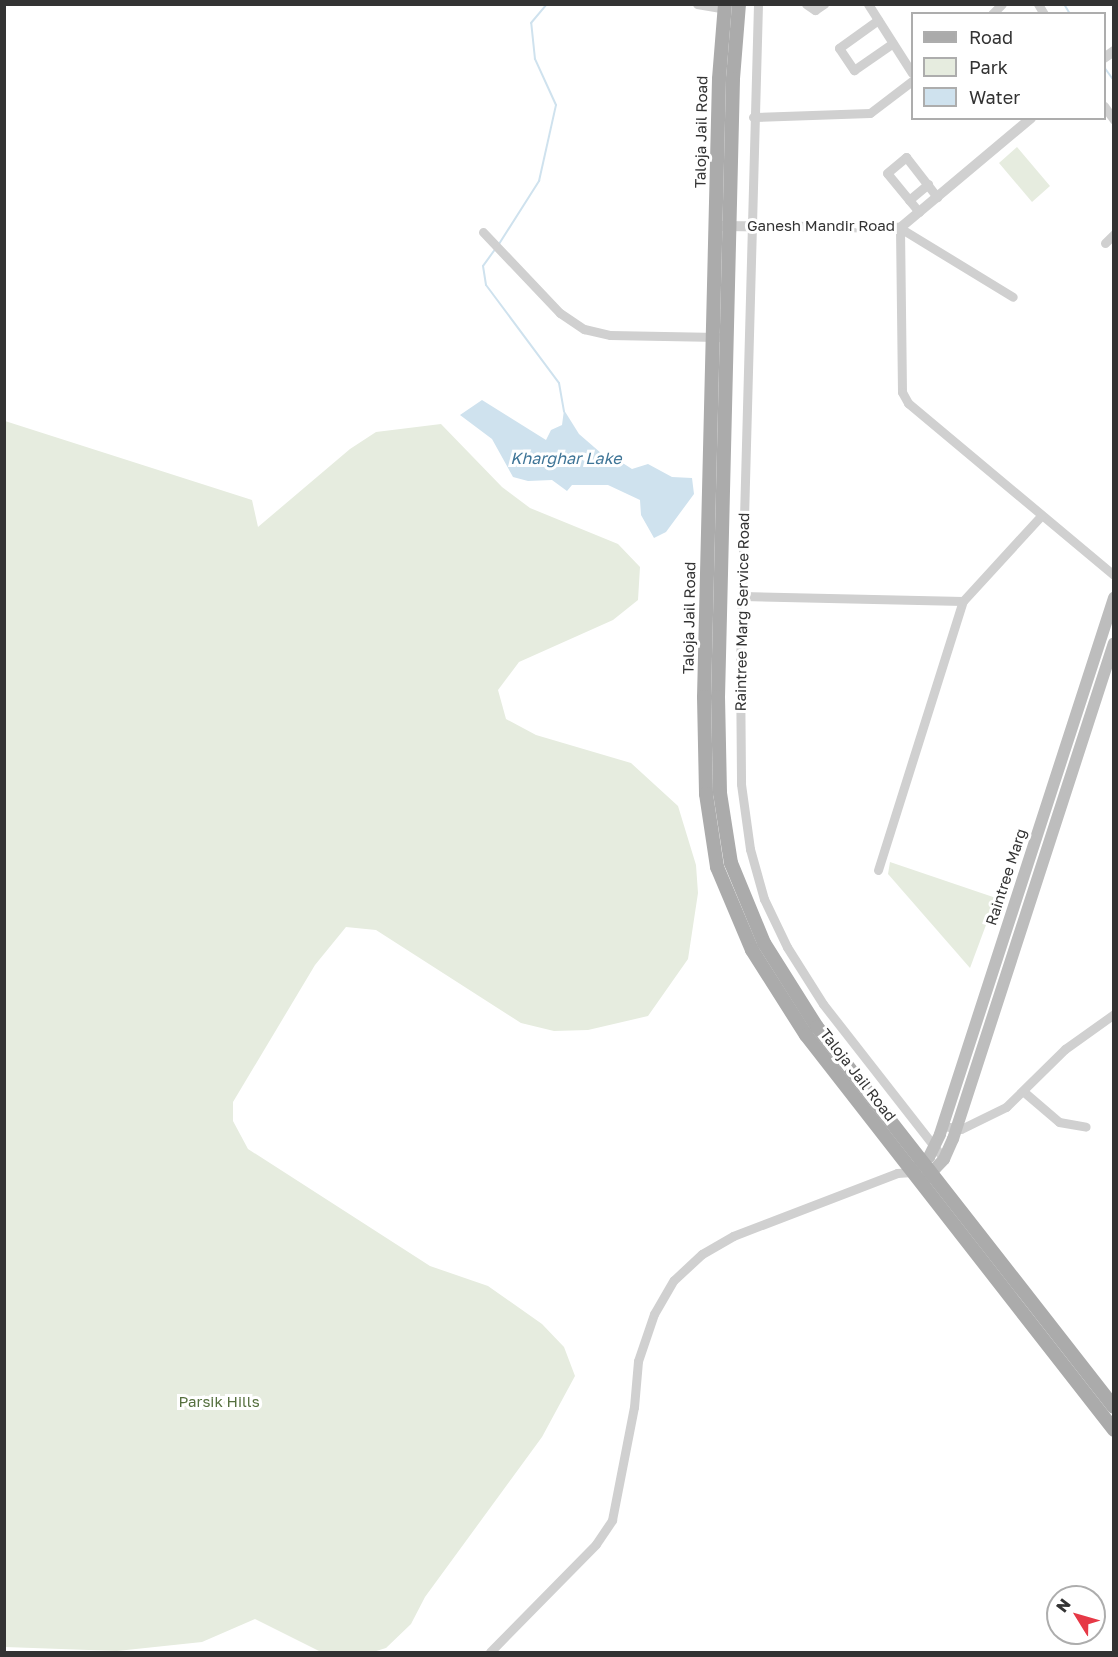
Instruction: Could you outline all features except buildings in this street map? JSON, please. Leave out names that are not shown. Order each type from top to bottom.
[{"type":"main road","name":"Taloja Jail Road","points":[[722,226],[739,4]]},
{"type":"main road","name":"Taloja Jail Road","points":[[724,7],[720,337],[704,746],[706,794],[717,867],[752,950],[791,1014],[921,1173]]},
{"type":"main road","name":"Raintree Marg","points":[[921,1173],[943,1126],[1113,598]]},
{"type":"main road","name":"Raintree Marg","points":[[921,1173],[944,1159],[956,1130],[1113,643]]},
{"type":"main road","points":[[921,1173],[1113,1407]]},
{"type":"main road","points":[[921,1173],[1113,1430]]},
{"type":"street","points":[[697,4],[724,7]]},
{"type":"street","name":"Raintree Marg Service Road","points":[[758,4],[753,117],[742,596],[741,784],[750,849],[764,899],[787,946],[823,1004],[944,1159]]},
{"type":"street","points":[[806,4],[814,10],[824,4]]},
{"type":"street","points":[[868,4],[876,22],[911,72]]},
{"type":"street","points":[[876,22],[839,48],[854,70],[891,44]]},
{"type":"street","points":[[753,117],[870,112],[911,82]]},
{"type":"street","name":"Ganesh Mandir Road","points":[[722,226],[900,228],[1029,120]]},
{"type":"street","points":[[919,212],[886,173],[906,157],[938,197]]},
{"type":"street","points":[[909,200],[928,184]]},
{"type":"street","points":[[900,228],[1013,297]]},
{"type":"street","points":[[900,228],[902,392],[908,402],[1113,575]]},
{"type":"street","points":[[483,232],[560,313],[584,329],[610,335],[720,337]]},
{"type":"street","points":[[1105,243],[1113,234]]},
{"type":"street","points":[[878,870],[963,601],[1041,516]]},
{"type":"street","points":[[742,596],[963,601]]},
{"type":"street","points":[[943,1126],[956,1130],[1006,1107],[1024,1092],[1065,1049],[1113,1014]]},
{"type":"street","points":[[1024,1092],[1059,1122],[1086,1127]]},
{"type":"street","points":[[490,1653],[596,1544],[612,1520],[632,1419],[638,1361],[654,1314],[674,1280],[702,1254],[733,1236],[897,1173],[921,1173]]},
{"type":"green space","points":[[1017,147],[1050,186],[1032,202],[999,163]]},
{"type":"green space","name":"Parsik Hills","points":[[5,421],[252,500],[258,527],[350,449],[376,432],[441,424],[502,487],[530,508],[618,544],[640,567],[638,600],[613,620],[519,662],[498,690],[506,719],[536,735],[631,763],[678,806],[696,865],[698,893],[688,959],[648,1016],[588,1030],[554,1031],[521,1023],[376,930],[346,927],[315,965],[233,1102],[233,1121],[248,1149],[430,1266],[488,1286],[542,1324],[564,1347],[575,1376],[542,1437],[425,1597],[411,1624],[386,1648],[373,1652],[321,1652],[255,1619],[202,1642],[117,1651],[5,1647]]},
{"type":"green space","points":[[890,862],[996,898],[970,968],[888,874]]},
{"type":"water","name":"Kharghar Lake","points":[[482,400],[546,440],[551,430],[562,425],[564,410],[579,434],[609,460],[618,460],[632,469],[648,464],[672,477],[692,478],[694,494],[666,532],[654,538],[641,515],[640,500],[608,485],[572,485],[567,491],[552,480],[528,481],[513,477],[492,439],[460,415]]},
{"type":"waterway","points":[[499,244],[539,181],[556,105],[535,59],[531,23],[547,4]]},
{"type":"waterway","points":[[1064,4],[1069,12]]},
{"type":"waterway","points":[[1106,70],[1114,81]]},
{"type":"waterway","points":[[496,248],[483,266],[486,285],[559,383],[564,412]]}]
